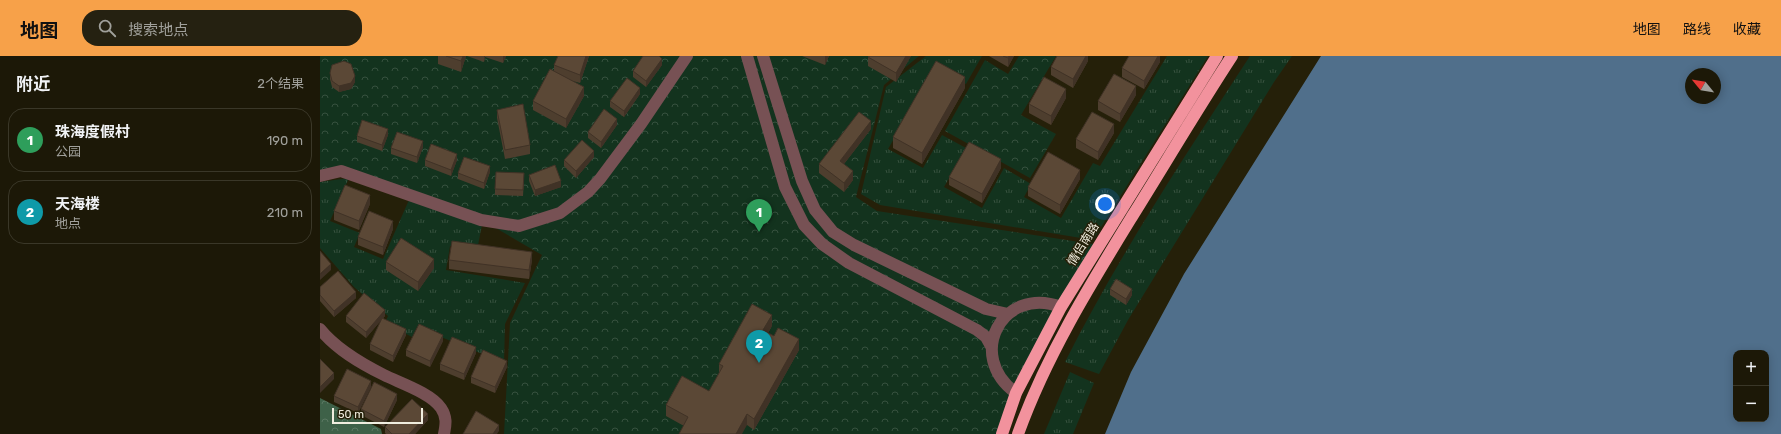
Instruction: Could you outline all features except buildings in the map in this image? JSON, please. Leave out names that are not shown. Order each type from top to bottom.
[{"type":"highway","name":"情侣南路","points":[[1002,434],[1016,393],[1061,307],[1217,56]]},
{"type":"highway","points":[[1018,434],[1032,396],[1057,345],[1102,267],[1232,56]]},
{"type":"street","points":[[320,176],[342,171],[482,220],[519,226],[560,213],[588,192],[600,179],[687,56]]},
{"type":"street","points":[[747,56],[785,187],[804,224],[834,254],[976,330],[986,337],[991,346],[993,364],[997,373],[1002,381],[1016,393]]},
{"type":"street","points":[[764,56],[802,181],[815,210],[833,232],[854,245],[986,309],[1008,314]]},
{"type":"street","points":[[991,346],[997,328],[1008,314],[1024,304],[1052,304],[1061,307]]},
{"type":"street","points":[[320,329],[333,344],[381,374],[430,397],[441,408],[447,420],[444,434]]},
{"type":"green space","points":[[320,56],[919,56],[884,85],[856,197],[877,211],[1099,245],[1060,307],[1002,434],[504,434],[510,323],[542,255],[482,220],[342,171],[320,176]]},
{"type":"green space","points":[[926,56],[982,56],[966,84],[935,68],[888,149],[923,168],[942,135],[966,148],[944,187],[982,208],[1004,168],[1031,184],[1024,197],[1061,218],[1093,163],[1100,166],[1167,56],[1208,56],[1093,240],[880,205],[861,194],[886,87]]},
{"type":"green space","points":[[1019,56],[1056,56],[1021,115],[1056,134],[1030,178],[945,131],[985,60],[1008,74]]},
{"type":"green space","points":[[1250,56],[1292,56],[1274,82],[1128,320],[1099,374],[1065,362],[1108,283],[1153,206]]},
{"type":"green space","points":[[349,178],[330,221],[360,233],[354,247],[383,259],[409,200],[482,225],[477,250],[450,246],[446,270],[525,283],[505,324],[504,363],[417,327],[412,337],[385,323],[388,316],[354,287],[320,248],[320,182]]},
{"type":"green space","points":[[1070,372],[1094,383],[1073,434],[1044,434]]},
{"type":"green space","points":[[320,398],[381,429],[382,434],[320,434]]},
{"type":"water","points":[[1321,56],[1781,56],[1781,434],[1105,434],[1131,372],[1184,274]]},
{"type":"place","name":"珠海度假村","points":[[759,232]]},
{"type":"place","name":"天海楼","points":[[759,363]]}]
